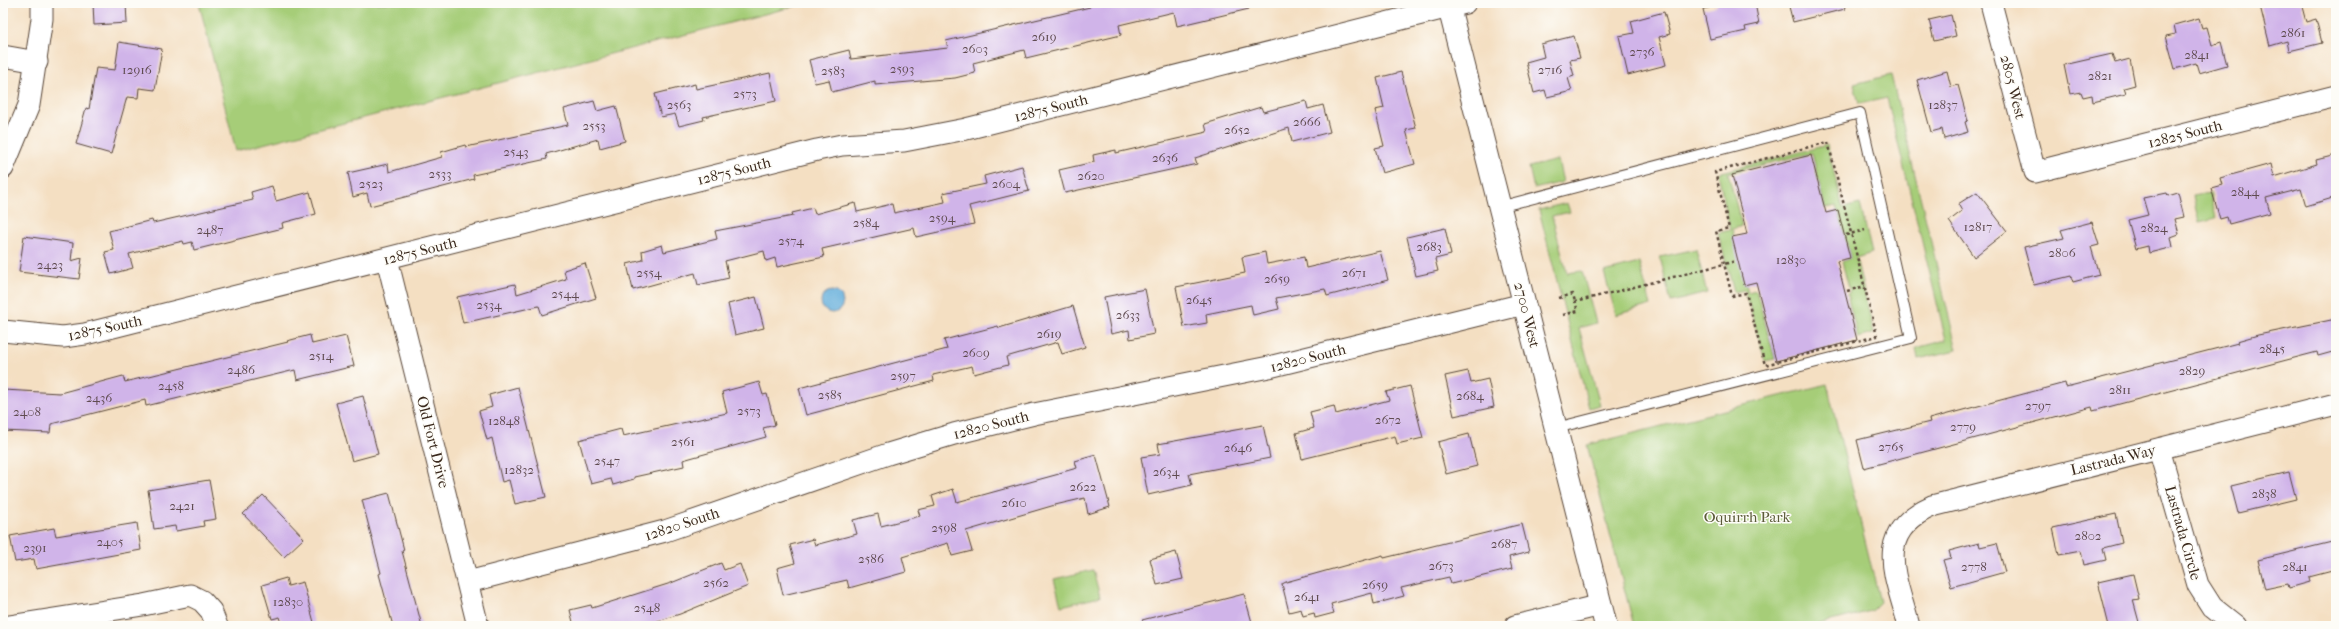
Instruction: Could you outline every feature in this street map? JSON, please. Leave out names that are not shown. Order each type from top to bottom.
[{"type":"main road","name":"2700 West","points":[[1455,5],[1500,207],[1606,626]]},
{"type":"street","points":[[3,168],[29,105],[37,62],[42,19],[42,3]]},
{"type":"street","name":"2805 West","points":[[1991,3],[2035,172]]},
{"type":"street","name":"12875 South","points":[[3,331],[63,337],[84,334],[829,148],[904,141],[966,129],[1455,5]]},
{"type":"street","points":[[3,56],[37,62]]},
{"type":"street","name":"12825 South","points":[[2035,172],[2336,96]]},
{"type":"street","name":"Old Fort Drive","points":[[387,259],[478,626]]},
{"type":"street","name":"12820 South","points":[[468,582],[665,531],[888,454],[954,434],[1034,414],[1269,367],[1524,304]]},
{"type":"street","name":"Lastrada Way","points":[[1904,625],[1894,562],[1895,542],[1898,532],[1912,516],[1932,506],[2336,404]]},
{"type":"street","name":"Lastrada Circle","points":[[2159,449],[2198,585],[2212,607],[2236,626]]},
{"type":"street","points":[[9,626],[143,605],[190,595],[202,601],[211,611],[217,626]]},
{"type":"street","points":[[1515,626],[1601,605]]},
{"type":"lane","points":[[1500,207],[1860,113],[1911,338],[1556,428]]},
{"type":"path","points":[[1828,142],[1851,233],[1877,336],[1765,365],[1746,293],[1732,296],[1716,231],[1730,228],[1715,172],[1828,142]]},
{"type":"path","points":[[1846,235],[1865,230]]},
{"type":"path","points":[[1575,302],[1736,261]]},
{"type":"path","points":[[1847,291],[1865,286]]},
{"type":"path","points":[[1559,298],[1573,294],[1578,311],[1563,315]]},
{"type":"green space","points":[[199,3],[807,3],[236,151]]},
{"type":"green space","points":[[1891,75],[1957,350],[1918,359],[1916,348],[1946,340],[1887,98],[1859,104],[1854,84]]},
{"type":"green space","points":[[1827,145],[1843,208],[1860,204],[1872,253],[1856,258],[1874,333],[1858,338],[1847,294],[1850,292],[1842,262],[1850,258],[1837,206],[1825,208],[1812,153],[1728,173],[1742,226],[1732,229],[1748,292],[1756,290],[1775,359],[1765,361],[1745,290],[1734,292],[1718,233],[1730,230],[1718,173]]},
{"type":"green space","points":[[1558,160],[1563,182],[1534,189],[1529,167]]},
{"type":"green space","points":[[2210,193],[2216,218],[2199,222],[2193,196]]},
{"type":"green space","points":[[1567,203],[1570,212],[1552,216],[1567,273],[1582,271],[1596,323],[1579,328],[1600,405],[1589,408],[1539,210]]},
{"type":"green space","points":[[1696,249],[1707,293],[1671,302],[1660,257]]},
{"type":"green space","points":[[1639,263],[1651,305],[1616,315],[1604,272]]},
{"type":"green space","name":"Oquirrh Park","points":[[1827,384],[1880,602],[1871,611],[1811,626],[1634,626],[1587,445]]},
{"type":"green space","points":[[1093,570],[1100,597],[1061,606],[1054,579]]},
{"type":"water","points":[[828,291],[836,291],[843,298],[843,306],[836,313],[828,313],[821,306],[821,298]]},
{"type":"building","points":[[93,3],[126,3],[127,23],[94,25]]},
{"type":"building","points":[[1090,3],[1248,3],[1249,9],[1177,26],[1174,12],[1119,25],[1121,35],[1026,58],[1024,50],[973,63],[975,73],[955,78],[875,85],[875,81],[832,92],[829,80],[815,83],[809,60],[849,50],[851,59],[948,48],[946,41],[1090,7]]},
{"type":"building","points":[[1717,3],[1755,3],[1759,24],[1745,27],[1746,31],[1710,39],[1703,9],[1717,6]]},
{"type":"building","points":[[1788,3],[1844,3],[1845,9],[1793,22]]},
{"type":"building","points":[[2271,3],[2301,3],[2306,22],[2316,19],[2322,43],[2289,51],[2287,41],[2270,46],[2260,6]]},
{"type":"building","points":[[1664,12],[1670,34],[1659,37],[1666,65],[1628,75],[1619,36],[1634,33],[1631,21]]},
{"type":"building","points":[[1951,15],[1956,36],[1934,41],[1929,20]]},
{"type":"building","points":[[2199,18],[2202,28],[2207,27],[2212,45],[2221,42],[2227,65],[2199,73],[2196,63],[2175,69],[2166,36],[2176,34],[2174,25]]},
{"type":"building","points":[[1574,36],[1580,58],[1570,60],[1574,76],[1568,78],[1572,91],[1547,97],[1545,90],[1534,93],[1526,62],[1544,57],[1541,44]]},
{"type":"building","points":[[119,42],[162,49],[155,90],[139,88],[138,98],[127,97],[111,154],[76,144],[86,108],[89,109],[96,68],[115,70]]},
{"type":"building","points":[[2112,54],[2115,63],[2130,59],[2135,85],[2124,88],[2126,94],[2093,102],[2092,95],[2083,97],[2081,92],[2070,94],[2064,65]]},
{"type":"building","points":[[1947,71],[1951,87],[1958,85],[1968,121],[1965,122],[1968,132],[1944,139],[1942,129],[1931,132],[1917,80]]},
{"type":"building","points":[[1401,72],[1416,128],[1406,130],[1415,164],[1382,173],[1375,148],[1384,146],[1375,110],[1384,108],[1377,78]]},
{"type":"building","points":[[770,73],[776,101],[703,117],[704,120],[679,126],[675,114],[661,117],[655,94],[695,84],[696,89]]},
{"type":"building","points":[[594,101],[597,111],[616,106],[625,141],[600,148],[598,139],[546,154],[547,159],[473,175],[474,179],[370,206],[367,193],[353,197],[348,173],[388,164],[389,172],[442,157],[441,152],[465,145],[466,147],[568,125],[564,109]]},
{"type":"building","points":[[1306,101],[1308,109],[1323,105],[1330,132],[1292,142],[1289,128],[1195,158],[1197,164],[1065,193],[1059,170],[1094,162],[1093,155],[1116,150],[1116,153],[1207,132],[1205,124],[1261,107],[1263,112]]},
{"type":"building","points":[[1811,155],[1826,213],[1838,210],[1850,258],[1837,261],[1857,340],[1776,361],[1756,282],[1744,285],[1732,237],[1747,234],[1732,175]]},
{"type":"building","points":[[2336,155],[2336,197],[2306,206],[2301,189],[2266,198],[2270,213],[2229,224],[2227,217],[2220,219],[2211,188],[2222,185],[2220,178],[2271,164],[2274,177],[2317,164],[2316,160]]},
{"type":"building","points":[[1022,166],[1029,191],[969,206],[974,224],[916,237],[914,228],[822,249],[824,257],[777,267],[775,258],[766,261],[764,251],[725,261],[729,278],[698,285],[695,273],[633,290],[627,264],[643,260],[642,251],[662,245],[664,252],[717,239],[715,231],[793,216],[792,213],[813,208],[815,214],[855,203],[857,212],[892,204],[894,213],[945,202],[943,193],[986,184],[984,176]]},
{"type":"building","points":[[272,186],[276,201],[310,192],[316,214],[282,223],[283,228],[194,250],[192,242],[184,244],[183,241],[129,254],[133,268],[111,274],[105,252],[114,250],[109,231],[152,220],[153,223],[253,200],[251,192]]},
{"type":"building","points":[[1977,192],[2007,231],[1974,257],[1949,221],[1962,211],[1958,204]]},
{"type":"building","points":[[2167,193],[2168,196],[2178,193],[2184,217],[2175,219],[2179,234],[2171,237],[2173,247],[2149,253],[2148,246],[2136,249],[2128,220],[2148,215],[2143,198]]},
{"type":"building","points":[[2092,222],[2099,245],[2091,247],[2099,275],[2073,282],[2071,276],[2034,285],[2024,247],[2064,238],[2061,230]]},
{"type":"building","points":[[1445,228],[1451,255],[1435,259],[1438,271],[1416,276],[1407,237]]},
{"type":"building","points":[[24,236],[73,243],[71,261],[82,258],[79,279],[19,272]]},
{"type":"building","points":[[1380,251],[1388,280],[1327,296],[1325,289],[1276,298],[1279,309],[1253,315],[1251,305],[1206,314],[1207,323],[1184,327],[1176,287],[1245,273],[1242,257],[1265,252],[1267,264],[1304,257],[1306,268]]},
{"type":"building","points":[[585,263],[596,298],[542,315],[539,306],[463,323],[457,297],[515,284],[517,294],[566,279],[564,270]]},
{"type":"building","points":[[1145,289],[1154,334],[1130,339],[1129,330],[1111,334],[1104,297]]},
{"type":"building","points":[[756,297],[764,328],[735,335],[728,304]]},
{"type":"building","points":[[1073,306],[1085,347],[1062,354],[1058,342],[1006,357],[1008,365],[974,374],[972,366],[933,375],[934,381],[806,415],[799,388],[947,349],[944,340],[998,326],[999,328]]},
{"type":"building","points":[[2336,319],[2336,351],[2318,356],[2317,352],[2093,411],[2092,407],[1864,468],[1857,440],[1930,422],[1929,419],[2065,383],[2066,387],[2238,343],[2237,341],[2258,335]]},
{"type":"building","points":[[310,335],[312,344],[346,336],[354,366],[297,380],[295,370],[146,406],[145,400],[51,424],[50,433],[3,431],[3,390],[60,393],[123,376],[125,382],[288,342],[287,341]]},
{"type":"building","points":[[1468,371],[1471,383],[1488,379],[1494,407],[1454,416],[1445,376]]},
{"type":"building","points":[[759,382],[763,395],[767,394],[775,425],[763,428],[766,437],[683,460],[684,466],[634,477],[634,479],[613,485],[611,479],[591,484],[579,440],[621,429],[623,436],[727,413],[722,392]]},
{"type":"building","points":[[1410,386],[1423,438],[1397,444],[1395,436],[1302,459],[1296,433],[1314,428],[1310,412],[1334,406],[1336,414],[1389,400],[1386,392]]},
{"type":"building","points":[[518,387],[546,497],[515,504],[509,480],[502,482],[492,438],[487,440],[479,411],[492,407],[489,395]]},
{"type":"building","points":[[363,396],[378,454],[352,461],[336,403]]},
{"type":"building","points":[[1263,425],[1270,458],[1189,474],[1192,485],[1148,495],[1141,457],[1160,454],[1158,444]]},
{"type":"building","points":[[1469,434],[1477,466],[1446,474],[1438,442]]},
{"type":"building","points":[[1096,455],[1110,507],[1088,514],[1085,498],[1055,505],[966,531],[972,551],[952,556],[948,543],[902,557],[906,572],[849,588],[847,580],[783,595],[777,568],[795,563],[790,545],[813,539],[815,545],[857,534],[853,520],[878,514],[881,526],[920,516],[918,510],[935,506],[932,496],[953,489],[957,502],[1077,468],[1075,461]]},
{"type":"building","points":[[2289,472],[2296,499],[2238,513],[2231,486]]},
{"type":"building","points":[[209,480],[216,519],[203,521],[204,526],[176,531],[175,526],[154,529],[148,490]]},
{"type":"building","points":[[389,493],[404,550],[402,551],[422,626],[393,626],[379,574],[381,573],[362,500]]},
{"type":"building","points":[[263,495],[304,538],[284,557],[243,514]]},
{"type":"building","points":[[2116,514],[2122,543],[2103,548],[2106,560],[2084,565],[2081,551],[2059,555],[2053,528]]},
{"type":"building","points":[[137,523],[141,550],[36,569],[34,559],[15,562],[10,536],[54,528],[56,536]]},
{"type":"building","points":[[1522,524],[1529,552],[1509,557],[1512,569],[1451,584],[1449,577],[1401,588],[1404,596],[1374,604],[1372,593],[1331,604],[1334,613],[1315,618],[1314,613],[1303,616],[1301,609],[1289,612],[1282,584],[1286,582],[1383,555],[1384,558]]},
{"type":"building","points":[[2336,541],[2336,570],[2309,577],[2310,582],[2289,588],[2288,584],[2265,589],[2258,560]]},
{"type":"building","points":[[1979,543],[1980,547],[1997,543],[2005,572],[1951,587],[1943,560],[1951,558],[1949,551]]},
{"type":"building","points":[[1176,552],[1183,579],[1157,585],[1150,559]]},
{"type":"building","points":[[721,563],[724,570],[740,564],[748,586],[680,614],[642,626],[574,626],[570,610],[591,605],[592,608],[671,583]]},
{"type":"building","points":[[2133,574],[2139,599],[2133,600],[2140,626],[2109,626],[2098,582]]},
{"type":"building","points":[[286,578],[288,586],[303,582],[315,626],[283,626],[280,617],[272,619],[262,585]]},
{"type":"building","points":[[1244,594],[1253,626],[1143,626],[1142,620]]}]
